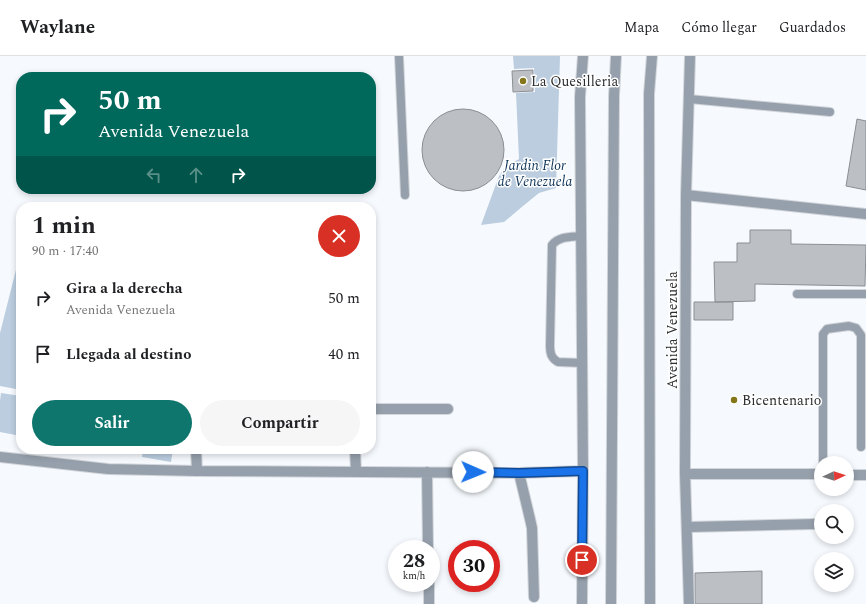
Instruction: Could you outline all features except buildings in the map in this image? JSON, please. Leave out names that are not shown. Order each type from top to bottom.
[{"type":"street","points":[[582,604],[583,471],[580,97],[583,56]]},
{"type":"street","points":[[610,604],[614,104],[616,56]]},
{"type":"street","name":"Avenida Venezuela","points":[[650,604],[649,94],[652,56]]},
{"type":"street","name":"Avenida Venezuela","points":[[689,604],[685,474],[686,195],[690,56]]},
{"type":"street","points":[[686,195],[866,214]]},
{"type":"street","points":[[376,409],[448,408]]},
{"type":"street","points":[[196,454],[197,471]]},
{"type":"street","points":[[356,454],[356,471]]},
{"type":"street","points":[[0,457],[108,469],[519,473],[583,471]]},
{"type":"street","points":[[427,472],[428,540]]},
{"type":"street","points":[[519,473],[532,528],[534,597]]},
{"type":"street","points":[[685,474],[814,474]]},
{"type":"street","points":[[854,474],[866,475]]},
{"type":"street","points":[[687,529],[814,524]]},
{"type":"street","points":[[429,592],[429,604]]},
{"type":"lane","points":[[398,56],[405,195]]},
{"type":"lane","points":[[688,99],[830,112]]},
{"type":"lane","points":[[581,236],[560,238],[552,245],[550,352],[554,360],[558,362],[582,363]]},
{"type":"lane","points":[[797,294],[866,294]]},
{"type":"lane","points":[[823,456],[823,334],[827,329],[849,326],[856,328],[861,335],[862,447]]},
{"type":"green space","name":"Jardin Flor de Venezuela","points":[[513,56],[560,56],[556,188],[539,193],[504,222],[481,225],[499,176],[505,167],[519,159],[516,93],[535,92],[534,68],[514,69]]},
{"type":"green space","points":[[16,270],[16,389],[0,386],[0,333]]},
{"type":"green space","points":[[1,393],[16,395],[16,435],[0,432]]},
{"type":"green space","points":[[142,454],[172,454],[171,462],[142,457]]},
{"type":"place","name":"La Quesilleria","points":[[523,81]]},
{"type":"place","name":"Bicentenario","points":[[734,400]]},
{"type":"route","points":[[473,472],[519,473],[583,471],[582,560]]}]
